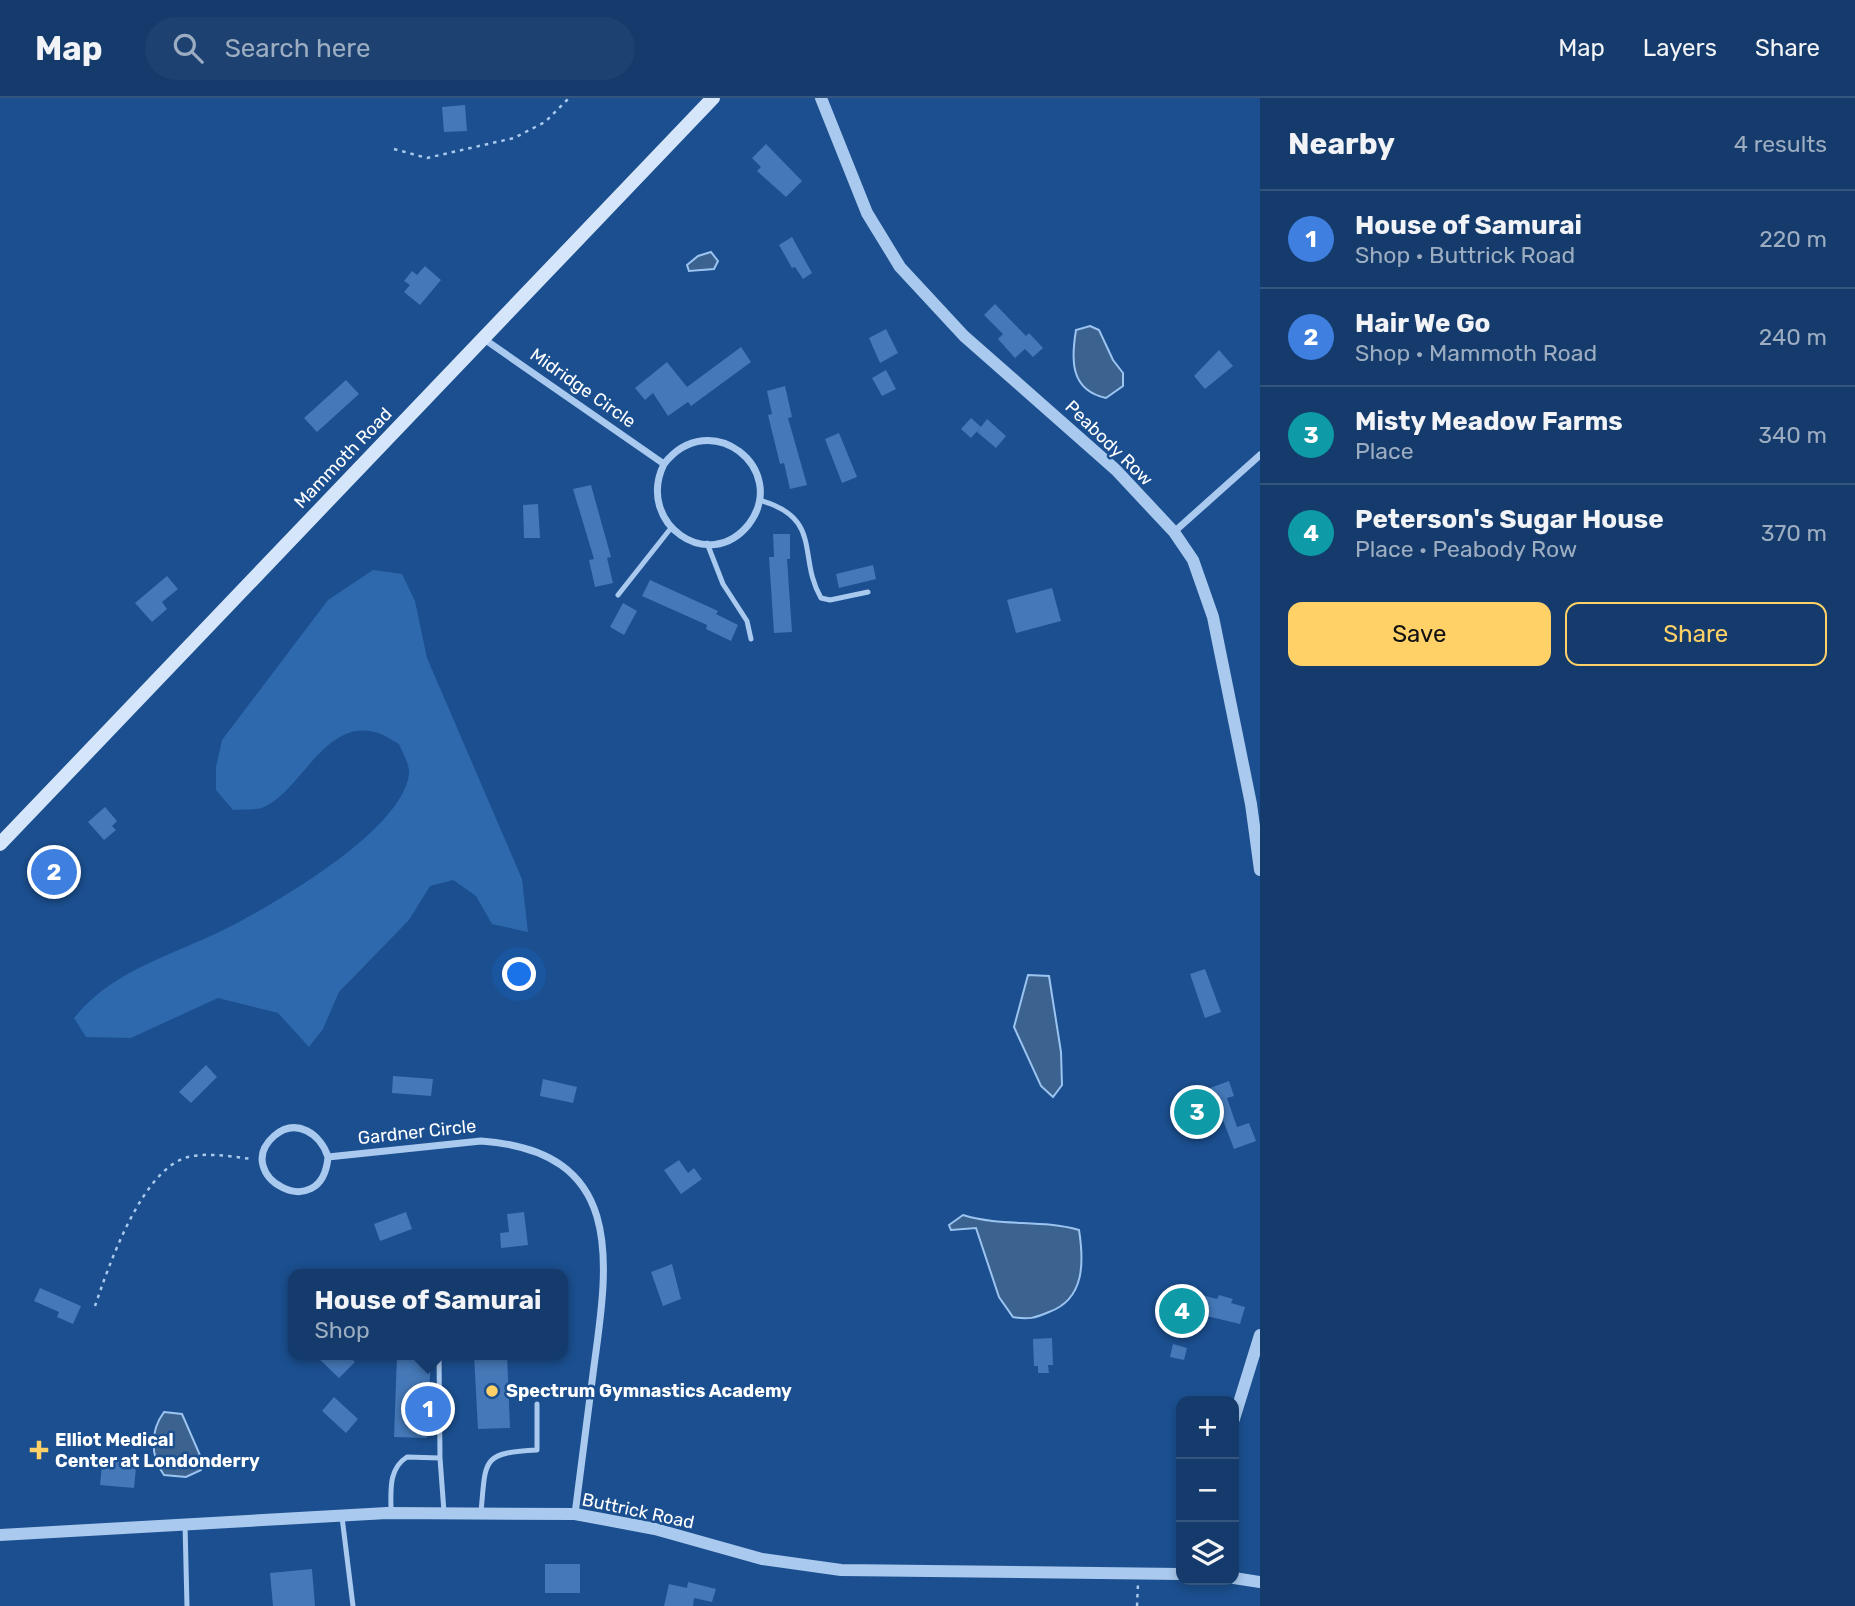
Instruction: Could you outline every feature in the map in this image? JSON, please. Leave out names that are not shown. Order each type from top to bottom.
[{"type":"main road","name":"Mammoth Road","points":[[0,844],[713,98]]},
{"type":"street","name":"Peabody Row","points":[[821,98],[867,213],[906,276],[964,336],[1116,470],[1174,532],[1193,560],[1213,617],[1251,804],[1260,870]]},
{"type":"street","name":"Midridge Circle","points":[[484,339],[664,464]]},
{"type":"street","points":[[695,441],[724,443],[742,453],[754,468],[759,500],[753,516],[740,532],[722,542],[707,543],[691,541],[671,528],[661,514],[656,494],[664,464],[677,450],[695,441]]},
{"type":"street","points":[[1174,532],[1260,455]]},
{"type":"street","points":[[289,1128],[300,1128],[318,1138],[328,1157],[327,1167],[316,1185],[297,1192],[287,1191],[270,1179],[263,1160],[270,1140],[289,1128]]},
{"type":"street","name":"Gardner Circle","points":[[328,1157],[481,1141],[500,1142],[531,1150],[554,1162],[574,1178],[589,1197],[603,1233],[605,1281],[575,1514]]},
{"type":"street","points":[[1239,1403],[1260,1335]]},
{"type":"street","name":"Buttrick Road","points":[[0,1535],[391,1513],[575,1514],[655,1530],[762,1559],[841,1570],[1176,1574]]},
{"type":"street","points":[[1239,1579],[1260,1582]]},
{"type":"lane","points":[[759,500],[779,506],[804,532],[821,598],[830,600],[868,592]]},
{"type":"lane","points":[[618,595],[671,528]]},
{"type":"lane","points":[[707,543],[723,584],[747,621],[751,639]]},
{"type":"lane","points":[[439,1360],[440,1458],[444,1512]]},
{"type":"lane","points":[[481,1512],[484,1477],[490,1460],[503,1452],[537,1450],[537,1404]]},
{"type":"lane","points":[[391,1513],[392,1476],[402,1460],[407,1457],[440,1458]]},
{"type":"lane","points":[[342,1517],[353,1606]]},
{"type":"lane","points":[[185,1524],[187,1606]]},
{"type":"path","points":[[394,149],[428,158],[514,138],[545,122],[569,98]]},
{"type":"path","points":[[95,1306],[116,1245],[161,1174],[185,1157],[206,1154],[263,1160]]},
{"type":"path","points":[[1138,1574],[1138,1606]]},
{"type":"shaded area","points":[[711,252],[718,261],[714,269],[689,271],[687,265],[698,256]]},
{"type":"shaded area","points":[[1090,326],[1099,330],[1113,360],[1123,373],[1123,386],[1106,398],[1085,388],[1079,381],[1074,363],[1076,330]]},
{"type":"shaded area","points":[[373,570],[402,574],[415,601],[427,658],[522,879],[528,932],[492,924],[476,896],[453,880],[430,886],[409,920],[339,992],[323,1029],[309,1047],[278,1013],[218,998],[131,1038],[86,1037],[74,1018],[109,986],[129,973],[215,934],[283,897],[364,839],[386,817],[402,795],[409,770],[399,744],[375,732],[358,731],[342,736],[328,745],[279,797],[263,808],[233,810],[216,790],[216,767],[222,740],[328,600]]},
{"type":"shaded area","points":[[1028,975],[1049,976],[1061,1052],[1062,1085],[1053,1097],[1041,1086],[1014,1027]]},
{"type":"shaded area","points":[[963,1215],[992,1221],[1079,1230],[1081,1267],[1076,1289],[1070,1298],[1061,1306],[1040,1316],[1013,1317],[999,1297],[976,1228],[951,1230],[949,1225]]},
{"type":"shaded area","points":[[164,1412],[182,1414],[203,1462],[201,1470],[186,1477],[164,1475],[159,1468],[154,1452],[154,1435]]},
{"type":"building","points":[[465,105],[467,131],[444,132],[442,107]]},
{"type":"building","points":[[766,144],[802,181],[786,197],[757,171],[761,167],[752,158]]},
{"type":"building","points":[[792,237],[812,273],[803,279],[795,267],[792,268],[779,245]]},
{"type":"building","points":[[425,266],[441,280],[420,305],[404,292],[410,285],[404,281],[412,271],[417,275]]},
{"type":"building","points":[[995,304],[1026,336],[1029,333],[1043,348],[1033,357],[1025,349],[1015,358],[998,339],[1003,334],[984,315]]},
{"type":"building","points":[[886,329],[898,353],[880,363],[869,338]]},
{"type":"building","points":[[741,347],[751,362],[691,406],[688,402],[668,416],[653,393],[645,400],[635,388],[667,362],[687,387]]},
{"type":"building","points":[[1219,350],[1233,366],[1205,389],[1194,376]]},
{"type":"building","points":[[886,370],[896,389],[882,396],[872,378]]},
{"type":"building","points":[[346,380],[359,394],[317,432],[304,418]]},
{"type":"building","points":[[785,386],[792,417],[788,418],[807,485],[790,489],[784,463],[780,464],[768,415],[772,414],[767,391]]},
{"type":"building","points":[[971,418],[981,427],[971,438],[961,429]]},
{"type":"building","points":[[987,419],[1006,436],[996,448],[977,432]]},
{"type":"building","points":[[839,433],[857,477],[842,483],[825,439]]},
{"type":"building","points":[[591,485],[611,557],[607,558],[613,583],[595,587],[589,560],[594,559],[573,489]]},
{"type":"building","points":[[538,504],[540,538],[524,538],[523,505]]},
{"type":"building","points":[[773,534],[790,534],[790,559],[787,559],[792,632],[774,633],[769,557],[774,557]]},
{"type":"building","points":[[873,565],[876,579],[839,588],[836,574]]},
{"type":"building","points":[[167,576],[178,589],[162,602],[167,609],[152,622],[135,603]]},
{"type":"building","points":[[650,580],[718,611],[716,614],[738,625],[731,641],[706,629],[707,625],[642,596]]},
{"type":"building","points":[[1052,588],[1061,621],[1016,633],[1007,600]]},
{"type":"building","points":[[623,603],[637,611],[624,635],[610,627]]},
{"type":"building","points":[[105,807],[117,821],[112,826],[116,830],[104,840],[88,822]]},
{"type":"building","points":[[55,863],[67,876],[49,893],[37,880]]},
{"type":"building","points":[[1205,969],[1221,1012],[1205,1018],[1190,974]]},
{"type":"building","points":[[206,1065],[217,1077],[191,1103],[179,1092]]},
{"type":"building","points":[[393,1076],[433,1079],[431,1096],[392,1093]]},
{"type":"building","points":[[543,1079],[577,1087],[573,1103],[540,1096]]},
{"type":"building","points":[[1229,1081],[1234,1096],[1227,1098],[1237,1127],[1249,1123],[1256,1141],[1234,1149],[1218,1107],[1191,1118],[1183,1098]]},
{"type":"building","points":[[679,1160],[688,1173],[694,1168],[702,1179],[681,1194],[664,1170]]},
{"type":"building","points":[[406,1212],[412,1229],[380,1241],[374,1224]]},
{"type":"building","points":[[524,1212],[528,1245],[501,1248],[500,1233],[509,1232],[507,1214]]},
{"type":"building","points":[[672,1264],[681,1299],[663,1306],[651,1272]]},
{"type":"building","points":[[40,1288],[81,1306],[73,1324],[57,1317],[59,1312],[34,1301]]},
{"type":"building","points":[[1194,1293],[1217,1299],[1219,1295],[1233,1299],[1231,1303],[1245,1307],[1240,1324],[1190,1312],[1186,1327],[1155,1319],[1161,1297],[1191,1305]]},
{"type":"building","points":[[1052,1338],[1053,1365],[1048,1365],[1049,1373],[1038,1373],[1038,1366],[1034,1366],[1033,1339]]},
{"type":"building","points":[[1173,1344],[1187,1348],[1184,1360],[1170,1357]]},
{"type":"building","points":[[320,1360],[355,1362],[339,1378]]},
{"type":"building","points":[[397,1360],[431,1360],[427,1438],[394,1437]]},
{"type":"building","name":"Spectrum Gymnastics Academy","points":[[474,1360],[507,1360],[510,1428],[478,1429]]},
{"type":"building","points":[[334,1397],[358,1419],[346,1433],[322,1411]]},
{"type":"building","points":[[108,1458],[120,1460],[119,1467],[136,1468],[134,1488],[100,1485],[102,1465],[108,1465]]},
{"type":"building","points":[[545,1564],[580,1564],[580,1593],[545,1593]]},
{"type":"building","points":[[312,1569],[315,1606],[273,1606],[270,1573]]},
{"type":"building","points":[[688,1582],[716,1589],[712,1602],[694,1598],[693,1606],[664,1606],[669,1584],[687,1588]]},
{"type":"place","name":"Hair We Go","points":[[54,872]]},
{"type":"place","name":"Misty Meadow Farms","points":[[1197,1112]]},
{"type":"place","name":"Peterson's Sugar House","points":[[1182,1311]]},
{"type":"place","name":"Spectrum Gymnastics Academy","points":[[492,1391]]},
{"type":"place","name":"House of Samurai","points":[[428,1409]]},
{"type":"place","name":"Elliot Medical Center at Londonderry","points":[[39,1450]]}]
